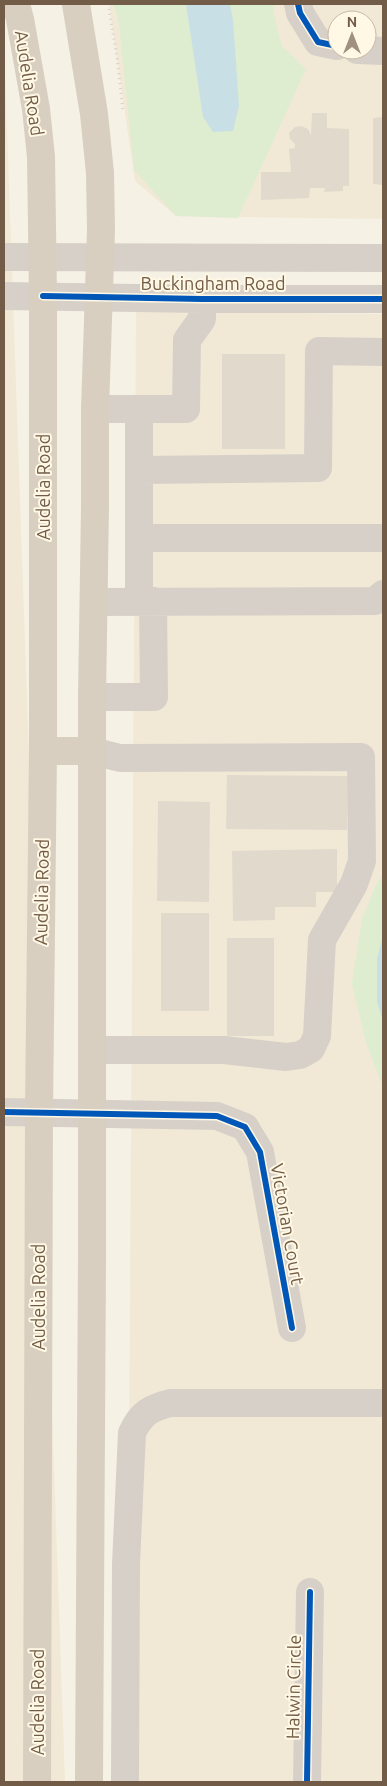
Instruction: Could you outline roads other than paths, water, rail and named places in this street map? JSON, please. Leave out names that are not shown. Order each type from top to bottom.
[{"type":"main road","name":"Audelia Road","points":[[16,4],[36,109],[40,157],[43,257],[43,751],[39,1112],[37,1782]]},
{"type":"main road","points":[[76,4],[94,114],[100,173],[101,230],[95,409],[92,697],[89,1782]]},
{"type":"main road","points":[[43,751],[92,751]]},
{"type":"street","points":[[298,4],[300,13],[327,43]]},
{"type":"street","name":"Buckingham Road","points":[[4,257],[383,258]]},
{"type":"street","name":"Buckingham Road","points":[[4,296],[383,299]]},
{"type":"street","points":[[95,409],[186,409],[187,340],[202,319],[202,299]]},
{"type":"street","points":[[140,470],[318,468],[319,351],[383,352]]},
{"type":"street","points":[[92,697],[154,697],[140,538],[140,409]]},
{"type":"street","points":[[140,538],[383,538]]},
{"type":"street","points":[[94,602],[375,601],[383,594]]},
{"type":"street","points":[[92,751],[120,758],[361,757],[362,861],[354,884],[322,940],[317,1036],[311,1049],[300,1055],[286,1057],[224,1050],[92,1050]]},
{"type":"street","name":"Victorian Court","points":[[4,1112],[217,1116],[245,1127],[260,1152],[292,1328]]},
{"type":"street","points":[[125,1782],[126,1564],[132,1433],[138,1420],[153,1408],[170,1403],[383,1403]]},
{"type":"street","name":"Halwin Circle","points":[[308,1782],[310,1592]]},
{"type":"water","points":[[186,4],[230,4],[233,20],[239,106],[233,131],[213,132],[203,117]]},
{"type":"water","points":[[383,935],[383,1021],[377,1002],[377,959]]}]
